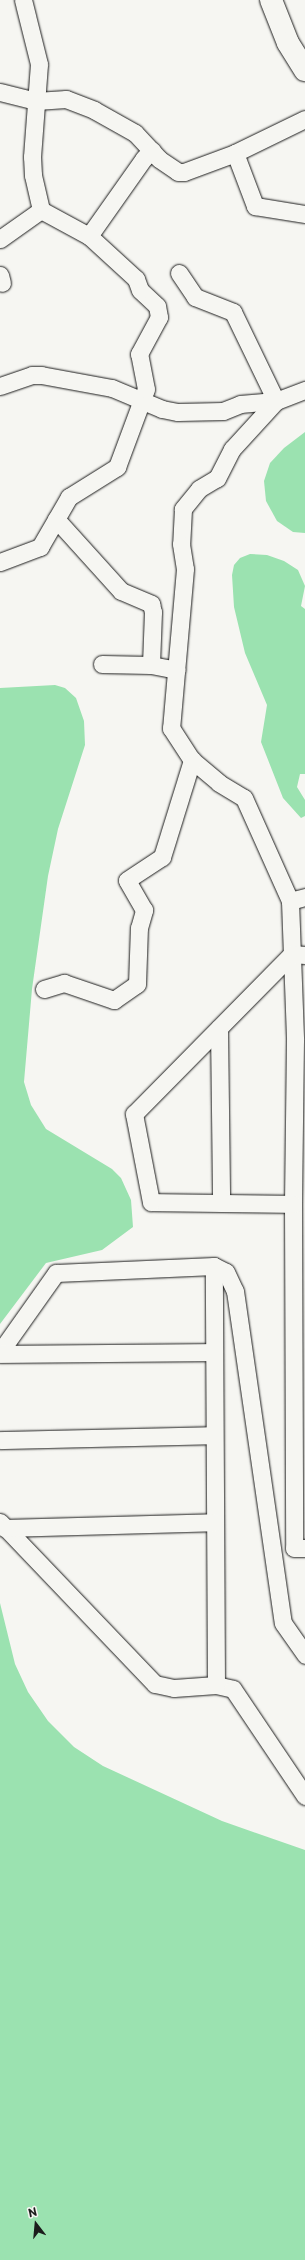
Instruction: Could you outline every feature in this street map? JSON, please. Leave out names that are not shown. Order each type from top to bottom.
[{"type":"main road","points":[[271,0],[288,43],[305,70]]},
{"type":"street","points":[[0,562],[40,547],[69,497],[117,467],[146,389],[139,354],[159,317],[157,306],[140,290],[136,279],[89,236],[41,210],[33,175],[39,64],[23,0]]},
{"type":"street","points":[[0,92],[36,101],[66,100],[94,110],[135,133],[152,151],[178,172],[184,172],[234,153],[305,119]]},
{"type":"street","points":[[89,236],[144,158],[152,151]]},
{"type":"street","points":[[234,153],[255,206],[305,214]]},
{"type":"street","points":[[0,238],[41,210]]},
{"type":"street","points":[[179,273],[195,297],[233,312],[276,401]]},
{"type":"street","points":[[0,386],[32,375],[41,374],[112,388],[142,402],[178,412],[223,411],[240,404],[276,401],[305,390]]},
{"type":"street","points":[[274,1549],[300,1548],[299,1296],[293,1204],[300,1040],[298,899],[244,798],[219,783],[192,760],[171,728],[185,569],[181,544],[183,509],[199,489],[217,478],[232,449],[276,401]]},
{"type":"street","points":[[56,519],[121,591],[151,604],[154,612],[151,665]]},
{"type":"street","points":[[102,664],[151,665],[177,670]]},
{"type":"street","points":[[44,989],[64,983],[114,1000],[137,984],[139,928],[144,910],[127,880],[162,857],[192,760]]},
{"type":"street","points":[[293,1204],[151,1202],[134,1114],[219,1028],[299,954]]},
{"type":"street","points":[[219,1028],[221,1203]]},
{"type":"street","points":[[214,1266],[213,1435],[216,1685]]},
{"type":"street","points":[[0,1353],[56,1274],[214,1266],[226,1272],[234,1291],[274,1549],[283,1623],[303,1648]]},
{"type":"street","points":[[0,1353],[214,1352]]},
{"type":"street","points":[[0,1440],[213,1435]]},
{"type":"street","points":[[2,1525],[214,1522]]},
{"type":"street","points":[[2,1525],[155,1684],[174,1688],[216,1685],[233,1689],[305,1796]]},
{"type":"green space","points":[[305,432],[305,533],[293,532],[277,521],[266,501],[264,481],[270,463],[284,448]]},
{"type":"green space","points":[[250,554],[267,555],[284,561],[298,570],[305,586],[301,606],[305,609],[305,774],[300,774],[297,787],[305,800],[305,816],[301,818],[283,798],[261,742],[267,705],[245,653],[234,607],[232,575],[234,565],[240,558]]},
{"type":"green space","points":[[55,685],[65,688],[76,698],[84,721],[85,745],[58,829],[48,876],[32,989],[24,1082],[31,1105],[46,1129],[112,1169],[121,1178],[131,1200],[133,1227],[102,1250],[46,1263],[0,1324],[0,688]]},
{"type":"green space","points":[[0,1603],[15,1664],[28,1692],[48,1721],[74,1747],[103,1766],[222,1821],[305,1850],[305,2260],[0,2260]]}]
